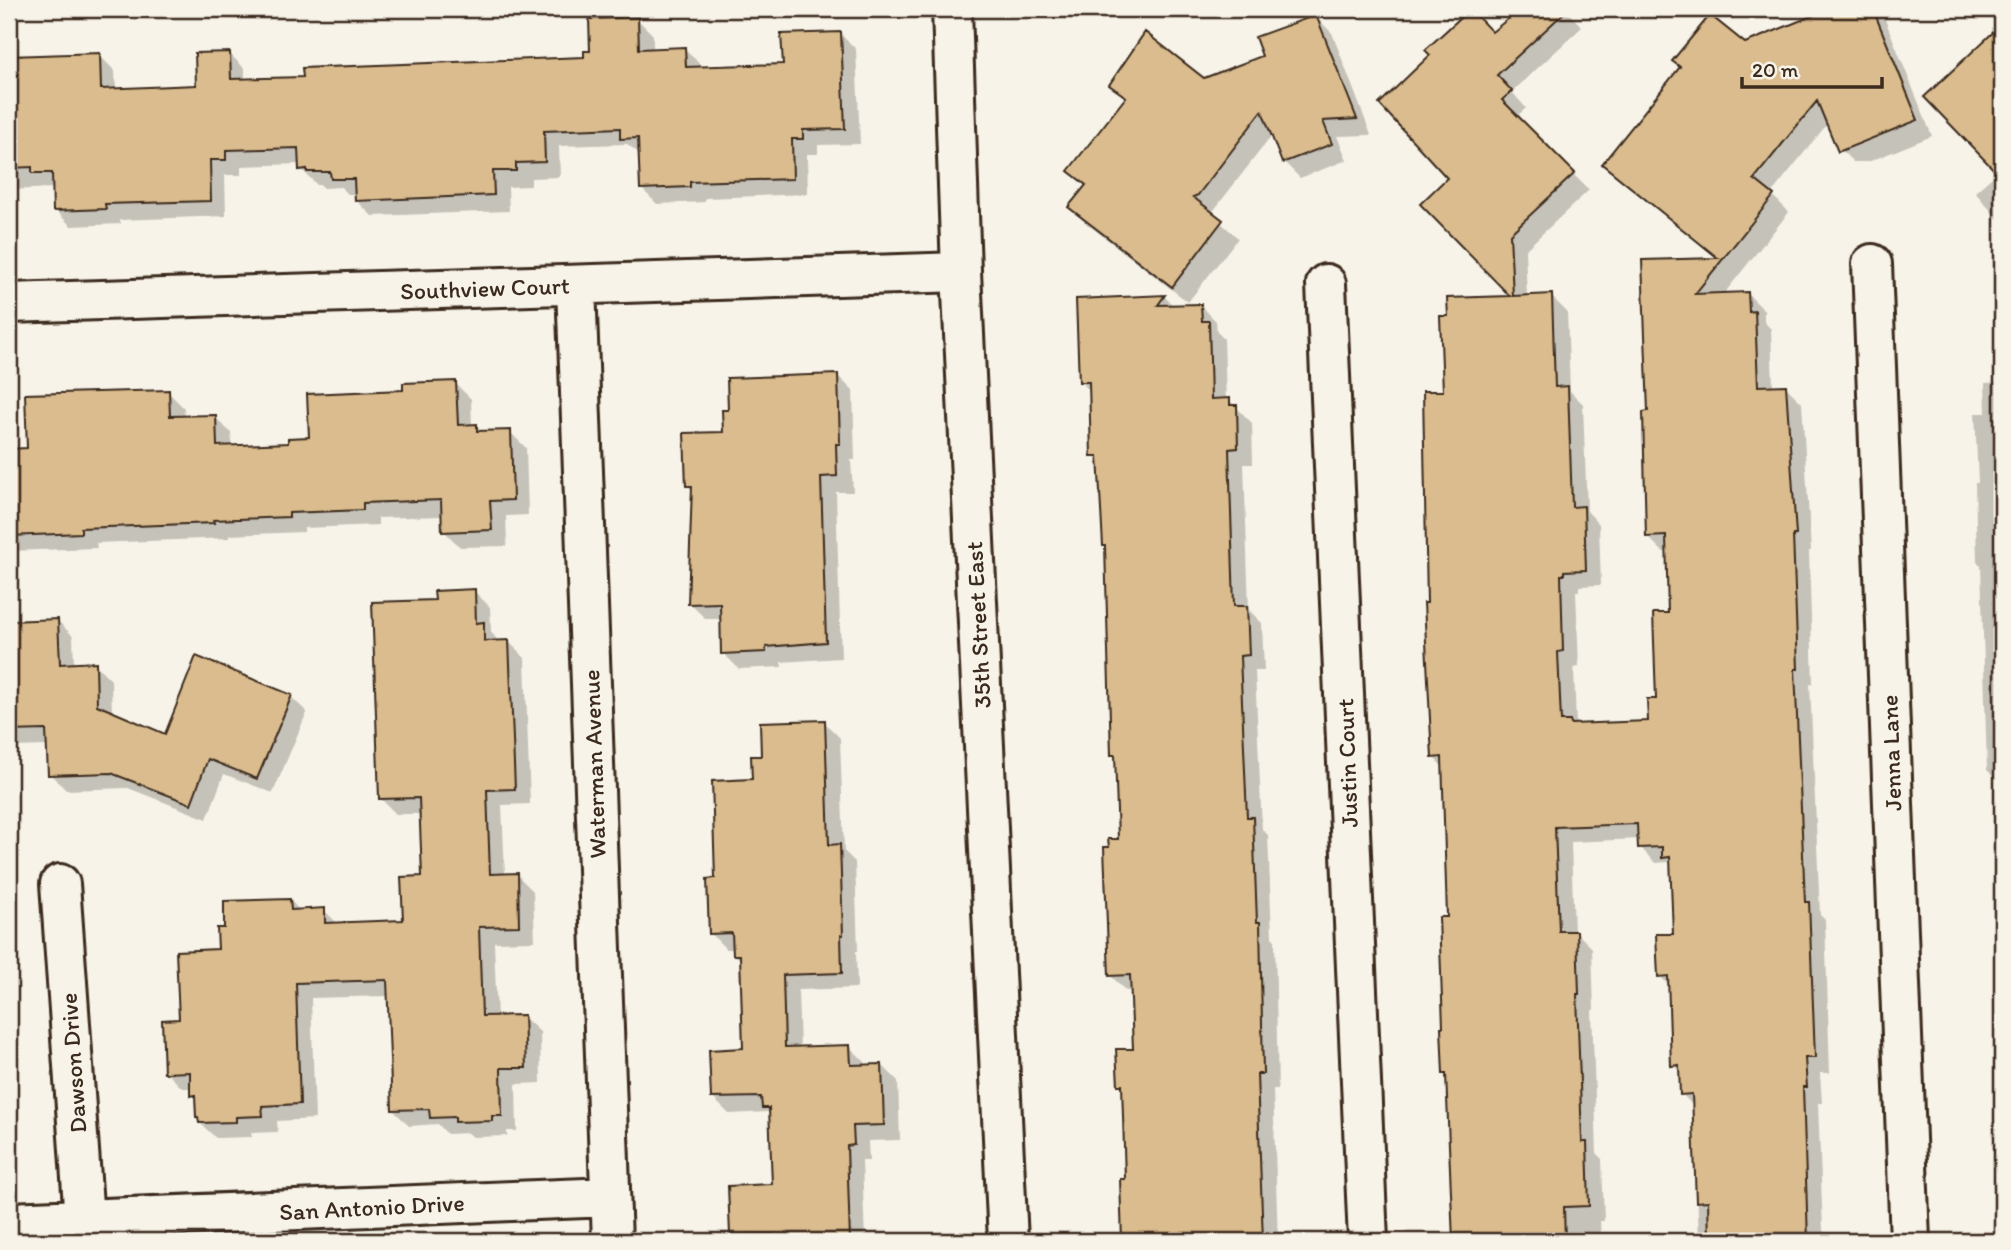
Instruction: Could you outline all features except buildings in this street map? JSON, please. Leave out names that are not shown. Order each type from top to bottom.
[{"type":"street","name":"35th Street East","points":[[952,9],[961,271],[1008,1241]]},
{"type":"street","name":"Jenna Lane","points":[[1872,264],[1910,1241]]},
{"type":"street","name":"Southview Court","points":[[9,303],[961,271]]},
{"type":"street","name":"Justin Court","points":[[1326,284],[1368,1241]]},
{"type":"street","name":"Waterman Avenue","points":[[576,286],[612,1241]]},
{"type":"street","name":"Dawson Drive","points":[[60,884],[83,1231]]},
{"type":"street","name":"San Antonio Drive","points":[[9,1222],[83,1231],[610,1197]]}]
